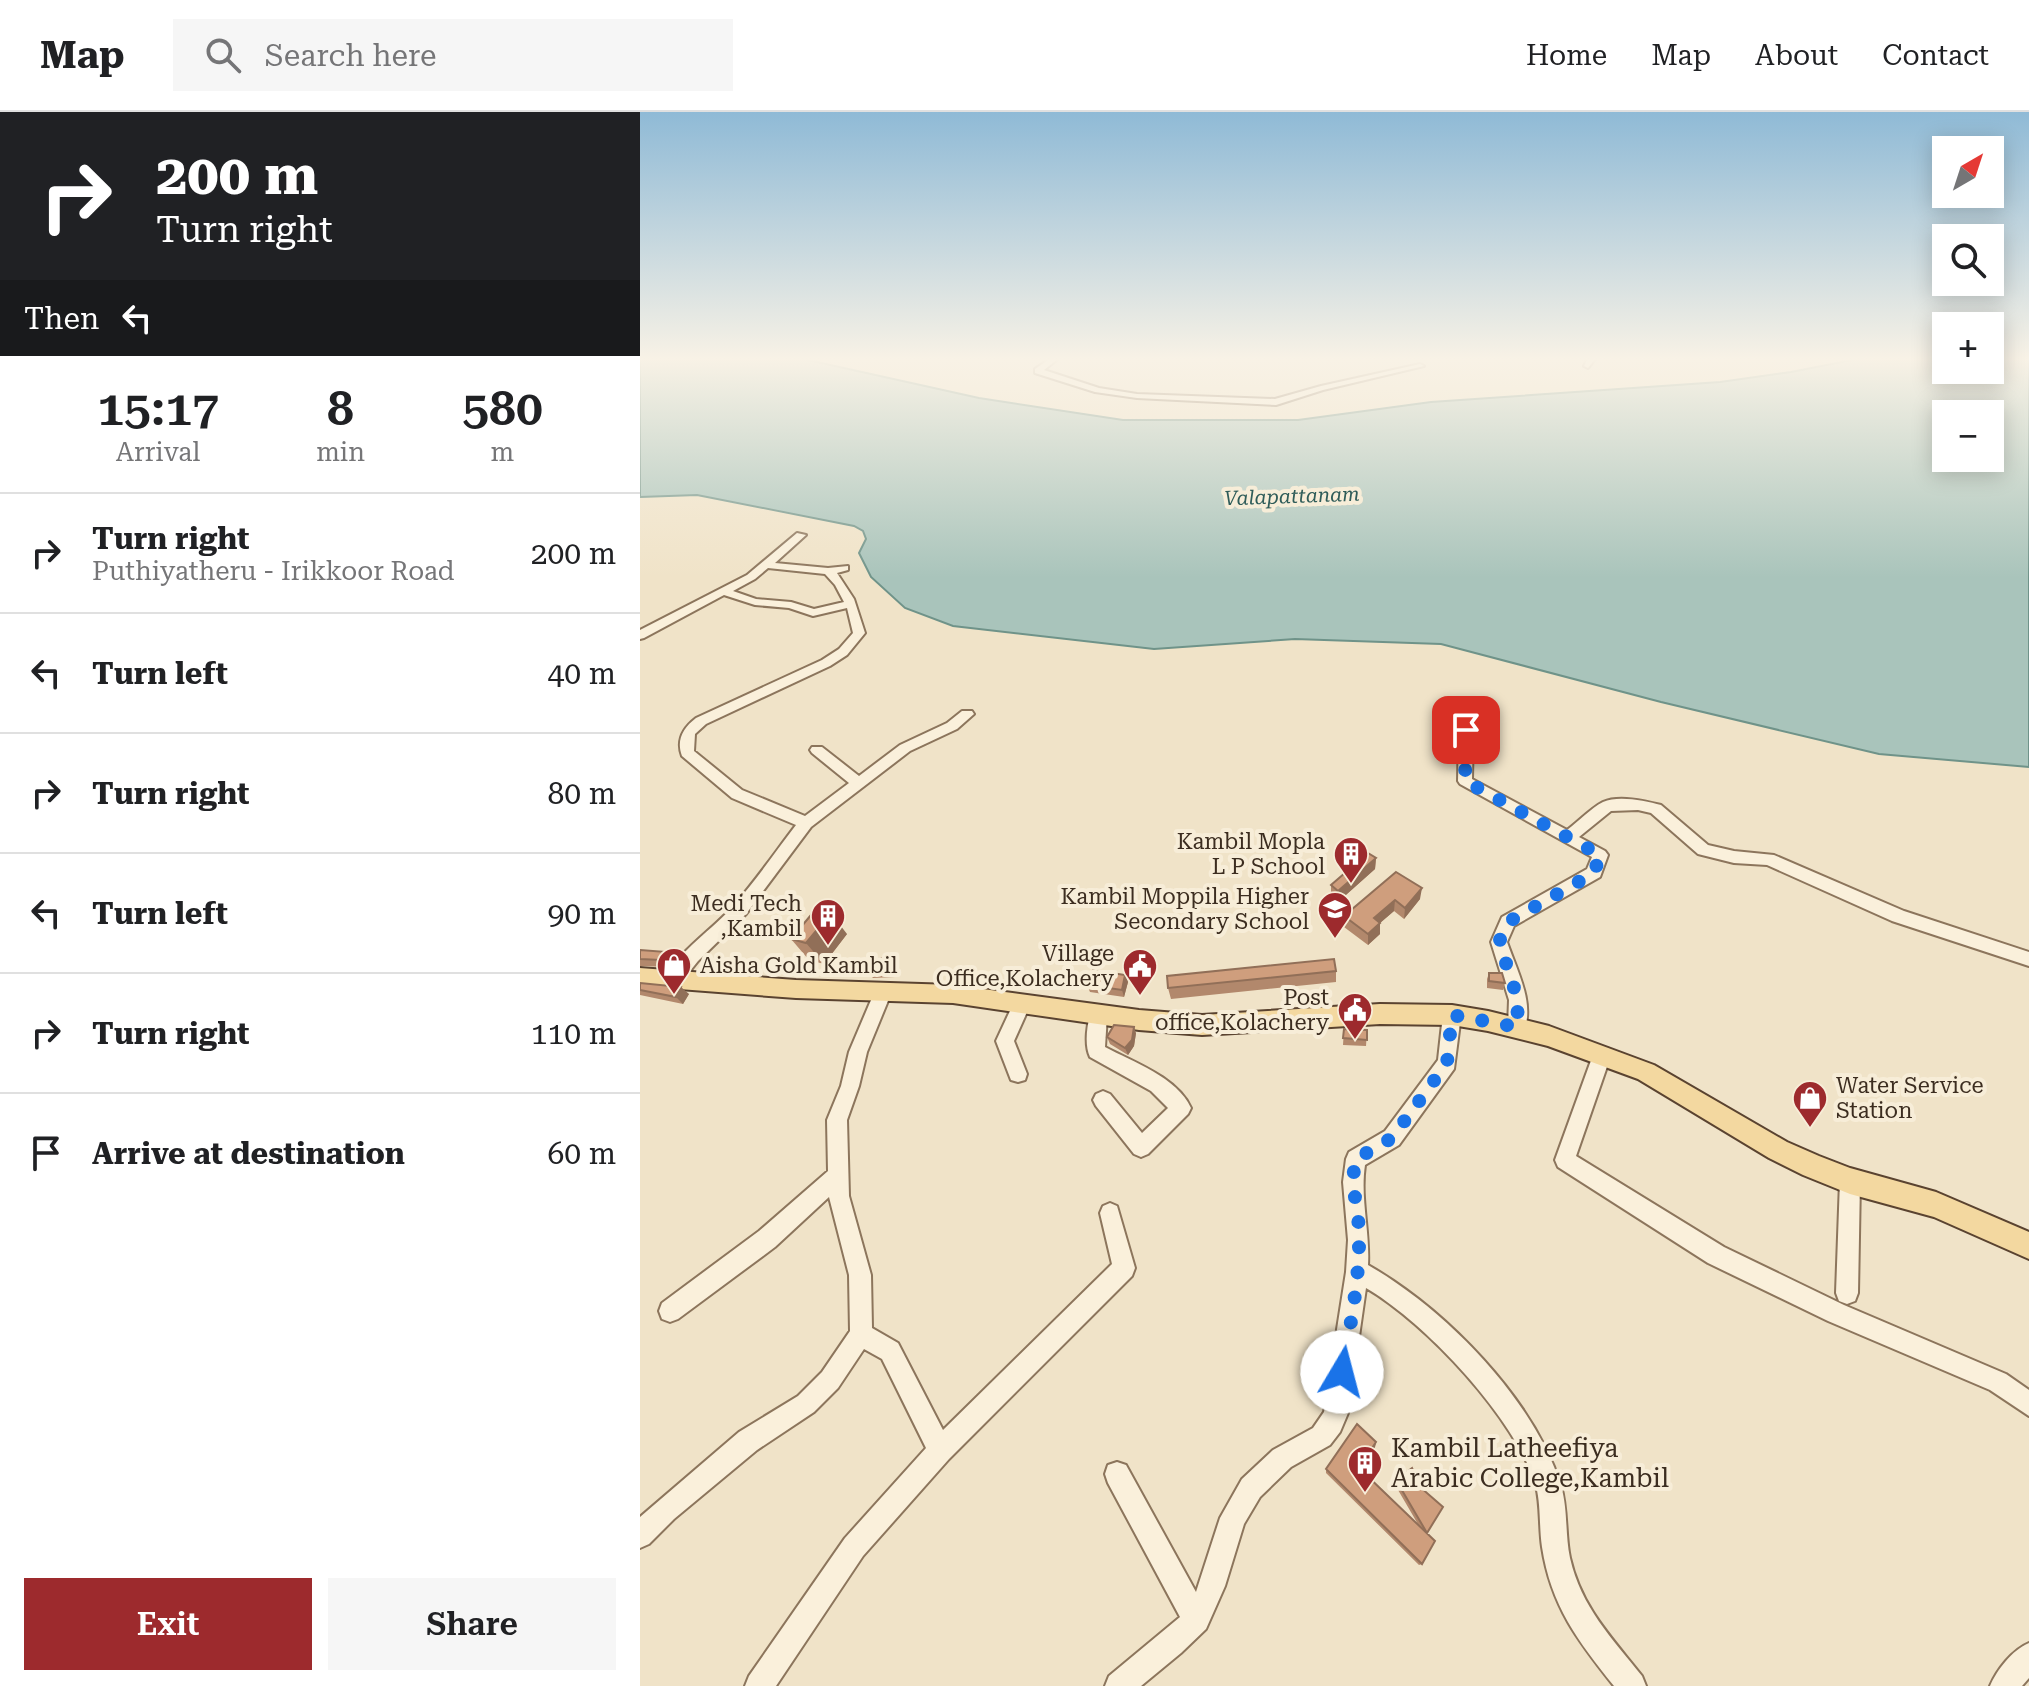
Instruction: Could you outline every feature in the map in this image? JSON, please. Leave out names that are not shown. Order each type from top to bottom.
[{"type":"main road","points":[[640,977],[953,994],[1098,1015],[1202,1025],[1380,1014],[1452,1015],[1517,1027],[1646,1072],[1778,1150],[1850,1181],[1936,1205],[2029,1246]]},
{"type":"street","points":[[640,635],[725,592],[767,565],[801,535]]},
{"type":"street","points":[[767,565],[828,571],[844,568]]},
{"type":"street","points":[[806,823],[737,794],[687,753],[685,737],[689,729],[701,721],[826,663],[843,652],[859,633],[840,583],[828,571]]},
{"type":"street","points":[[725,592],[755,602],[791,605],[813,613],[848,604]]},
{"type":"street","points":[[672,981],[692,956],[740,910],[806,823],[905,748],[952,726],[967,714]]},
{"type":"street","points":[[1466,730],[1465,781],[1600,855],[1594,873],[1508,922],[1499,942],[1518,1000],[1517,1027]]},
{"type":"street","points":[[817,750],[857,782]]},
{"type":"street","points":[[1569,837],[1608,806],[1638,805],[1656,809],[1703,850],[1734,857],[1769,859],[1898,916],[2029,959]]},
{"type":"street","points":[[640,1535],[665,1510],[748,1441],[806,1404],[830,1380],[861,1334],[860,1275],[839,1196],[837,1120],[858,1052],[883,991]]},
{"type":"street","points":[[1018,1074],[1005,1041],[1022,1003]]},
{"type":"street","points":[[1098,1015],[1096,1051],[1158,1085],[1181,1108],[1141,1147],[1103,1100]]},
{"type":"street","points":[[1119,1686],[1196,1619],[1235,1513],[1250,1489],[1289,1454],[1329,1430],[1336,1413],[1357,1271],[1359,1232],[1351,1178],[1356,1159],[1392,1138],[1447,1063],[1452,1015]]},
{"type":"street","points":[[1602,1055],[1565,1160],[1716,1255],[1836,1313],[1998,1382],[2029,1404]]},
{"type":"street","points":[[670,1311],[767,1239],[838,1176]]},
{"type":"street","points":[[1847,1293],[1850,1181]]},
{"type":"street","points":[[759,1686],[854,1547],[940,1450],[1124,1268],[1110,1213]]},
{"type":"street","points":[[1357,1271],[1403,1300],[1465,1359],[1504,1404],[1534,1448],[1549,1485],[1562,1579],[1577,1615],[1632,1686]]},
{"type":"street","points":[[861,1334],[890,1351],[940,1450]]},
{"type":"street","points":[[1117,1474],[1196,1619]]},
{"type":"street","points":[[2004,1686],[2029,1657]]},
{"type":"water","name":"Valapattanam","points":[[640,431],[1932,431],[1932,472],[2004,472],[2004,431],[2029,431],[2029,767],[1879,754],[1661,702],[1441,644],[1295,639],[1154,649],[953,626],[905,608],[871,577],[859,553],[866,539],[863,531],[854,526],[697,495],[640,497]]},
{"type":"building","points":[[1368,853],[1376,858],[1338,891],[1331,885]]},
{"type":"building","points":[[1396,872],[1422,888],[1405,908],[1395,900],[1374,918],[1380,923],[1368,934],[1344,916]]},
{"type":"building","points":[[816,909],[831,913],[806,943],[791,939]]},
{"type":"building","points":[[640,950],[667,952],[661,960],[640,959]]},
{"type":"building","points":[[894,958],[890,970],[867,971],[872,959]]},
{"type":"building","points":[[1334,959],[1336,971],[1168,988],[1167,976]]},
{"type":"building","points":[[1093,970],[1125,975],[1122,990],[1087,985]]},
{"type":"building","points":[[1489,973],[1502,973],[1505,983],[1489,981]]},
{"type":"building","points":[[640,983],[681,987],[676,997],[640,990]]},
{"type":"building","points":[[1114,1025],[1134,1027],[1132,1040],[1125,1048],[1107,1037]]},
{"type":"building","points":[[1344,1029],[1367,1030],[1367,1040],[1343,1038]]},
{"type":"building","name":"Kambil Latheefiya Arabic College,Kambil","points":[[1357,1424],[1376,1442],[1359,1468],[1435,1541],[1422,1564],[1326,1469]]},
{"type":"building","points":[[1412,1468],[1420,1487],[1443,1507],[1427,1533],[1396,1480]]},
{"type":"place","name":"Kambil Mopla L P School","points":[[1351,885]]},
{"type":"place","name":"Kambil Moppila Higher Secondary School","points":[[1335,940]]},
{"type":"place","name":"Medi Tech ,Kambil","points":[[828,947]]},
{"type":"place","name":"Aisha Gold Kambil","points":[[674,996]]},
{"type":"place","name":"Village Office,Kolachery","points":[[1140,997]]},
{"type":"place","name":"Post office,Kolachery","points":[[1355,1041]]},
{"type":"place","name":"Water Service Station","points":[[1810,1129]]},
{"type":"place","name":"Kambil Latheefiya Arabic College,Kambil","points":[[1365,1494]]},
{"type":"route","points":[[1342,1372],[1357,1271],[1359,1232],[1351,1178],[1356,1159],[1392,1138],[1447,1063],[1452,1015],[1517,1027],[1518,1000],[1499,942],[1508,922],[1594,873],[1600,855],[1465,781],[1466,730]]}]
